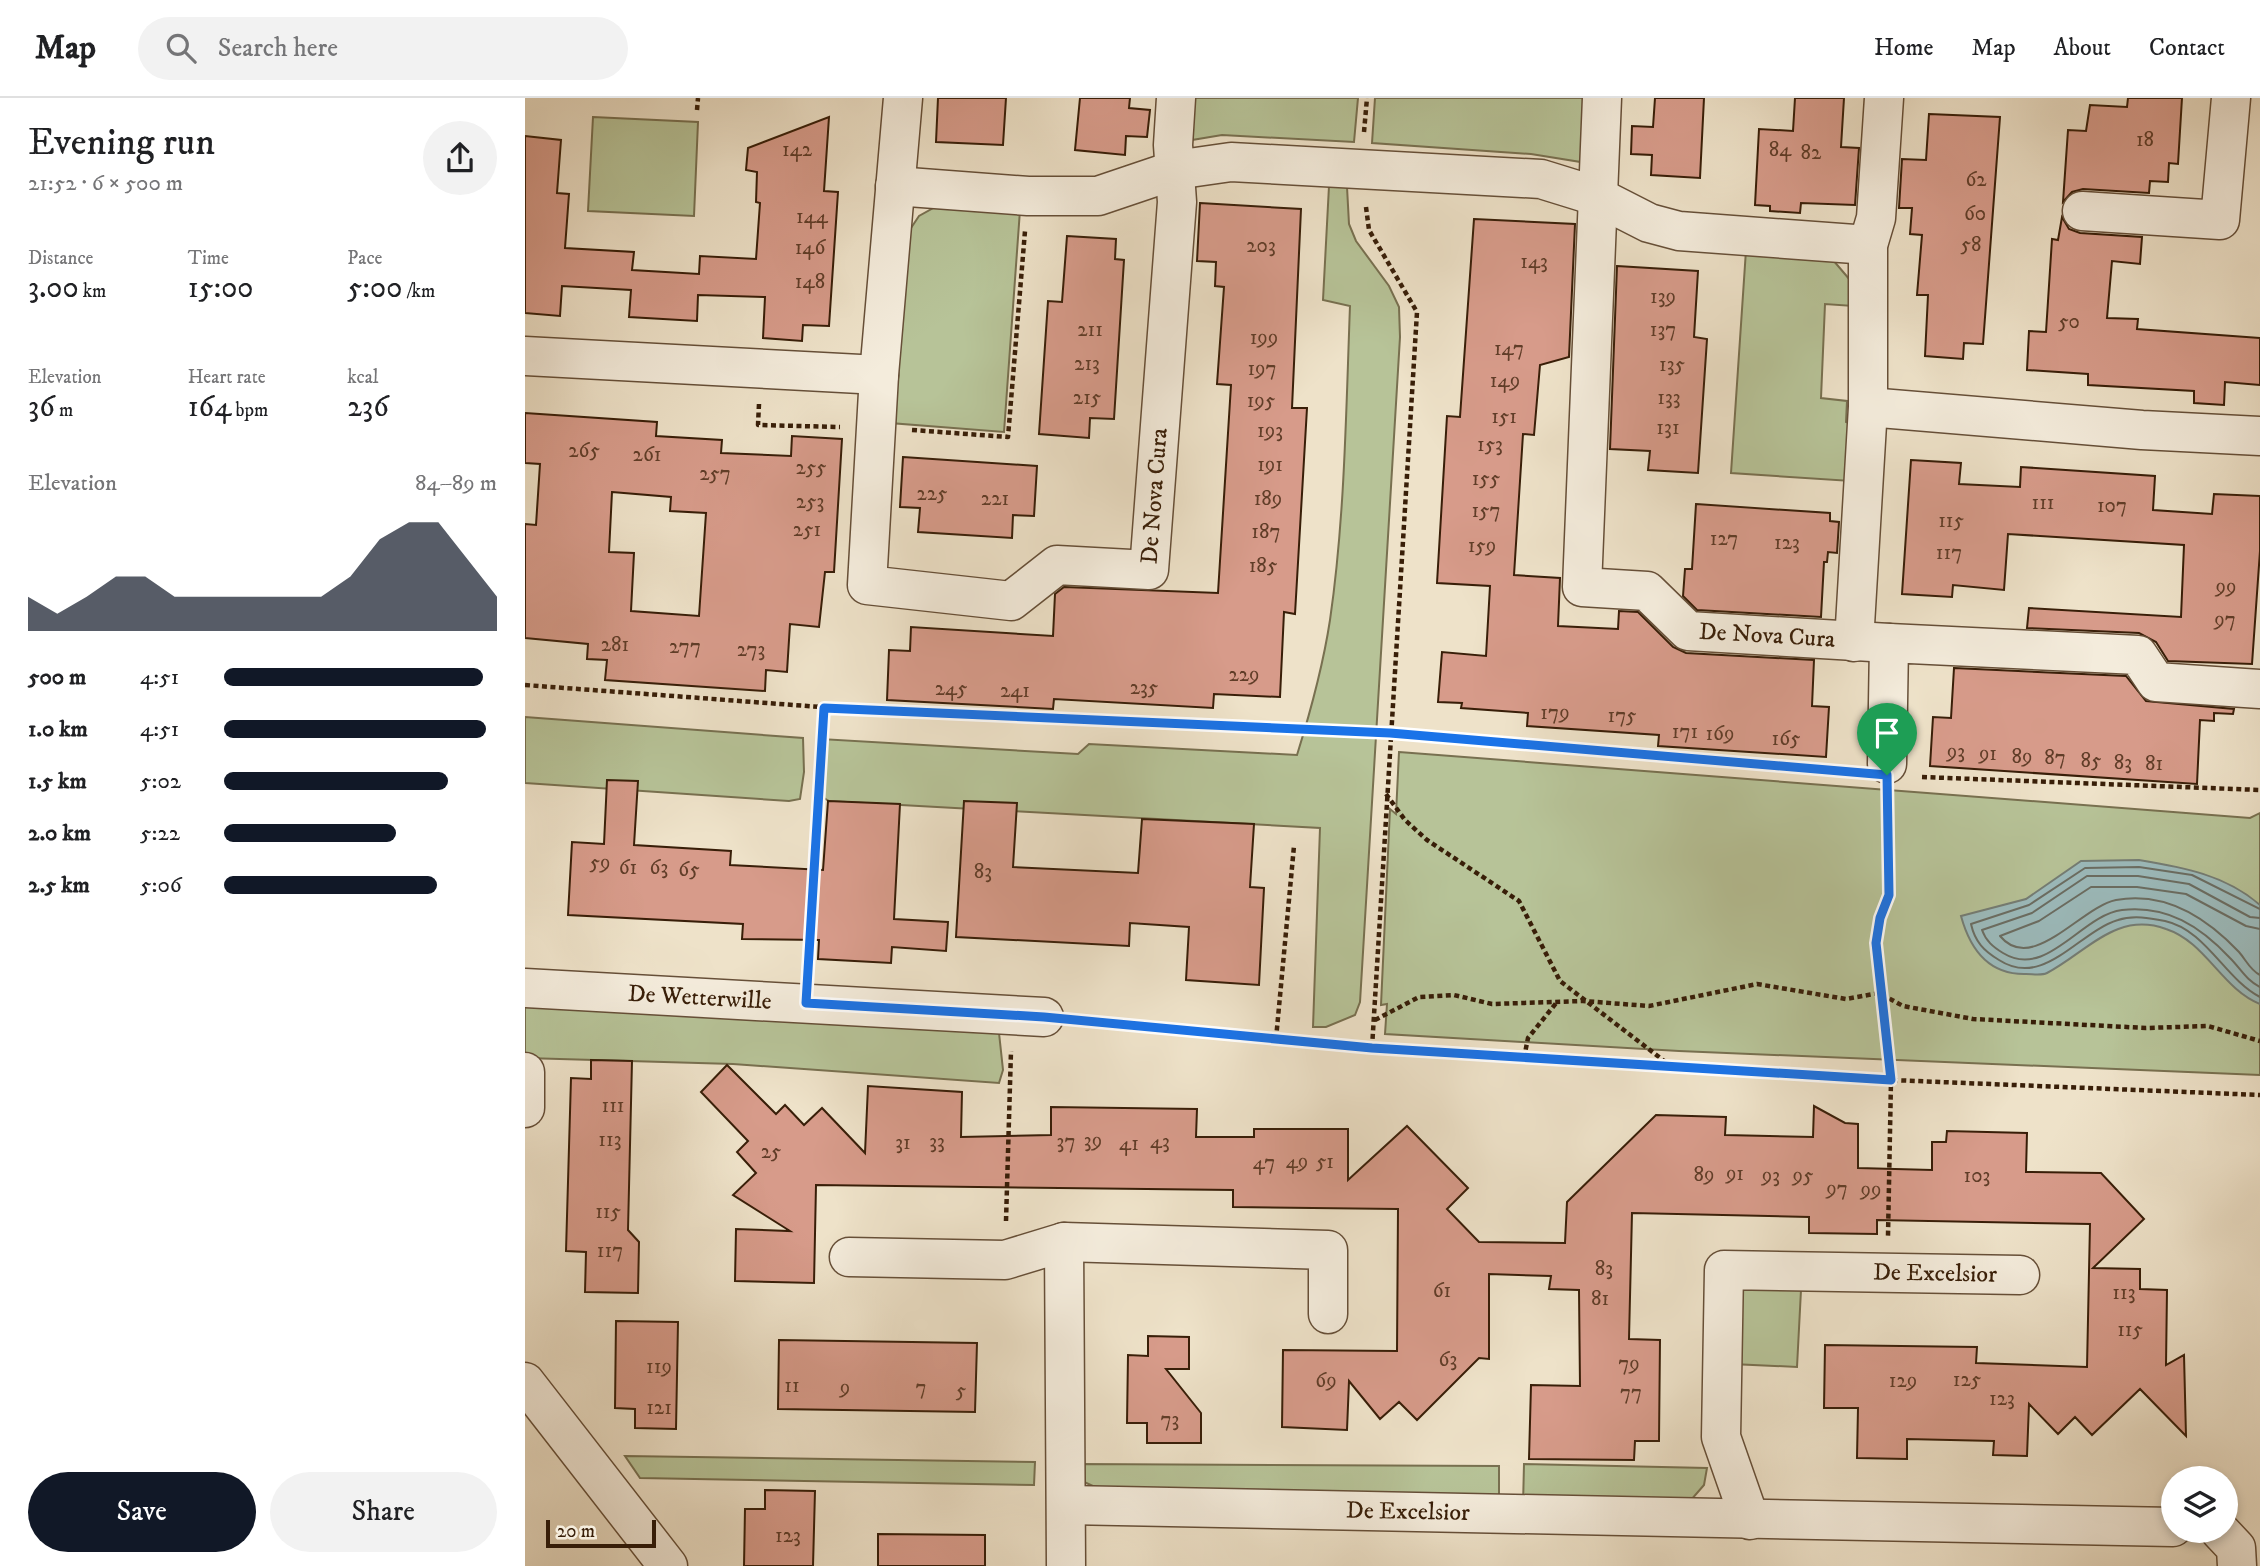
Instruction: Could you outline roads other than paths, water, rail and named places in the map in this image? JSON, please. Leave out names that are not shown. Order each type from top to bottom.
[{"type":"street","name":"De Nova Cura","points":[[903,98],[879,375],[867,585],[1011,601],[1057,565],[1149,570],[1177,202],[1176,98]]},
{"type":"street","name":"De Nova Cura","points":[[1602,98],[1582,587],[1647,591],[1688,631],[1872,643],[2138,655],[2156,682],[2260,689]]},
{"type":"street","name":"De Nova Cura","points":[[1884,98],[1876,218],[1868,245],[1868,407],[1872,643],[1887,769]]},
{"type":"street","points":[[2082,211],[2220,220],[2231,98]]},
{"type":"street","points":[[895,186],[1028,195],[1098,196],[1175,170],[1231,162],[1541,179],[1596,196],[1649,223],[1679,231],[1868,245]]},
{"type":"street","points":[[525,356],[879,375]]},
{"type":"street","points":[[1868,407],[2142,430],[2260,436]]},
{"type":"street","name":"De Wetterwille","points":[[525,988],[1028,1016]]},
{"type":"street","points":[[525,1072],[525,1108]]},
{"type":"street","points":[[1064,1242],[1066,1566]]},
{"type":"street","points":[[849,1257],[1005,1260],[1064,1242],[1328,1250],[1328,1314]]},
{"type":"street","name":"De Excelsior","points":[[1750,1520],[1721,1437],[1724,1270],[2021,1275]]},
{"type":"street","points":[[525,1382],[668,1566]]},
{"type":"street","name":"De Excelsior","points":[[1067,1505],[2161,1527]]},
{"type":"street","points":[[2231,1543],[2236,1548],[2237,1566]]},
{"type":"water","points":[[2139,860],[2187,869],[2218,879],[2260,905],[2260,1004],[2235,988],[2192,944],[2166,929],[2132,925],[2117,929],[2047,973],[2037,975],[2013,973],[1992,965],[1976,949],[1965,928],[1961,916],[2026,899],[2081,861]]}]
